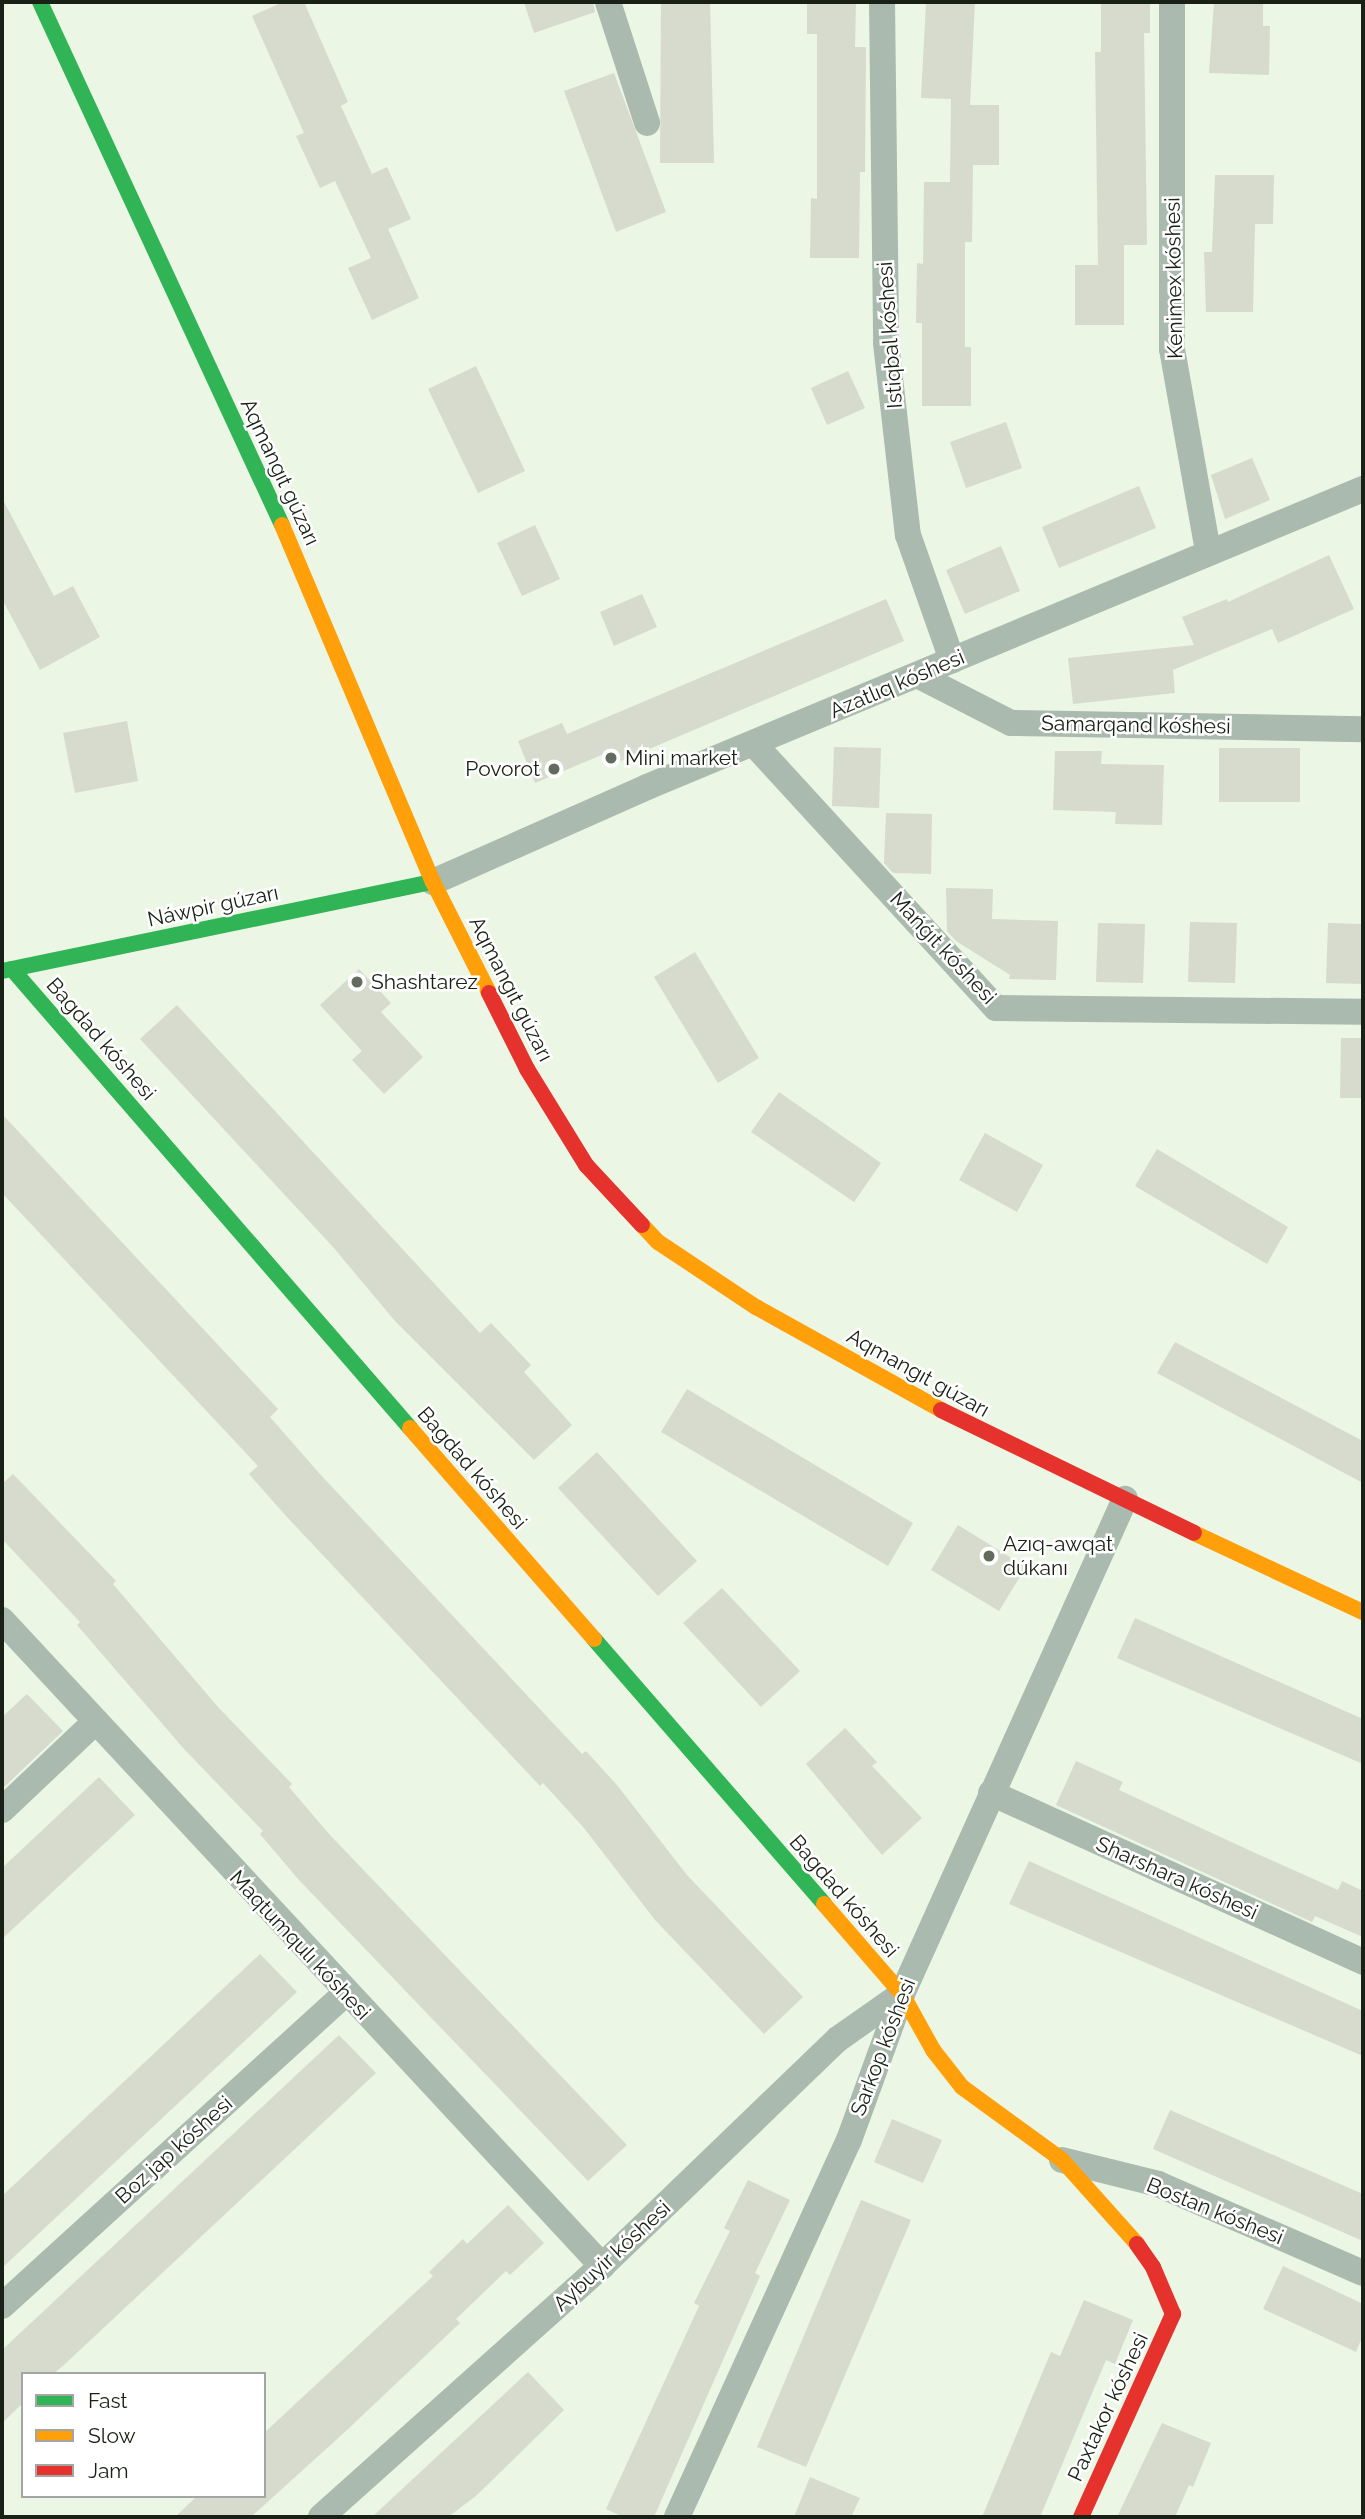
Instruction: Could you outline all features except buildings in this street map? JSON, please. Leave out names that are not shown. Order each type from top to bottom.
[{"type":"street","name":"Aqmangıt gúzarı","points":[[40,2],[311,589],[433,881],[527,1069],[586,1166],[659,1242],[735,1294],[972,1427],[1363,1612]]},
{"type":"street","points":[[608,2],[647,123]]},
{"type":"street","name":"Istiqbal kóshesi","points":[[882,2],[886,343],[908,535],[952,660]]},
{"type":"street","name":"Kenimex kóshesi","points":[[1172,2],[1172,349],[1208,551]]},
{"type":"street","name":"Azatlıq kóshesi","points":[[433,881],[1208,551],[1363,489]]},
{"type":"street","name":"Samarqand kóshesi","points":[[919,676],[1011,723],[1363,729]]},
{"type":"street","name":"Mańǵıt kóshesi","points":[[754,744],[996,1008],[1363,1012]]},
{"type":"street","name":"Náwpir gúzarı","points":[[7,970],[433,881]]},
{"type":"street","name":"Bagdad kóshesi","points":[[7,970],[902,1994],[933,2050],[962,2087],[1062,2160],[1128,2231],[1153,2267],[1173,2314]]},
{"type":"street","name":"Sarkop kóshesi","points":[[677,2517],[849,2140],[902,1994],[1125,1499]]},
{"type":"street","name":"Maqtumqulı kóshesi","points":[[2,1620],[345,1994],[603,2266]]},
{"type":"street","points":[[2,1810],[96,1722]]},
{"type":"street","name":"Sharshara kóshesi","points":[[991,1793],[1363,1962]]},
{"type":"street","name":"Boz jap kóshesi","points":[[2,2306],[345,1994]]},
{"type":"street","name":"Aybuyir kóshesi","points":[[321,2517],[603,2266],[838,2039],[902,1994]]},
{"type":"street","name":"Bostan kóshesi","points":[[1062,2160],[1158,2184],[1363,2273]]},
{"type":"street","name":"Paxtakor kóshesi","points":[[1081,2517],[1173,2314]]},
{"type":"traffic: fast","points":[[40,2],[282,525]]},
{"type":"traffic: fast","points":[[2,971],[433,882]]},
{"type":"traffic: fast","points":[[12,969],[410,1428]]},
{"type":"traffic: fast","points":[[594,1639],[824,1904]]},
{"type":"traffic: slow","points":[[282,525],[433,882],[489,993]]},
{"type":"traffic: slow","points":[[642,1225],[658,1242],[756,1307],[941,1410]]},
{"type":"traffic: slow","points":[[410,1428],[594,1639]]},
{"type":"traffic: slow","points":[[1194,1533],[1363,1612]]},
{"type":"traffic: slow","points":[[824,1904],[902,1994],[933,2050],[962,2087],[1062,2160],[1137,2244]]},
{"type":"traffic: jam","points":[[489,993],[527,1069],[586,1165],[642,1225]]},
{"type":"traffic: jam","points":[[941,1410],[1194,1533]]},
{"type":"traffic: jam","points":[[1081,2517],[1173,2314],[1153,2267],[1137,2244]]},
{"type":"place","name":"Mini market","points":[[611,758]]},
{"type":"place","name":"Povorot","points":[[554,769]]},
{"type":"place","name":"Shashtarez","points":[[357,982]]},
{"type":"place","name":"Azıq-awqat dúkanı","points":[[989,1556]]}]
